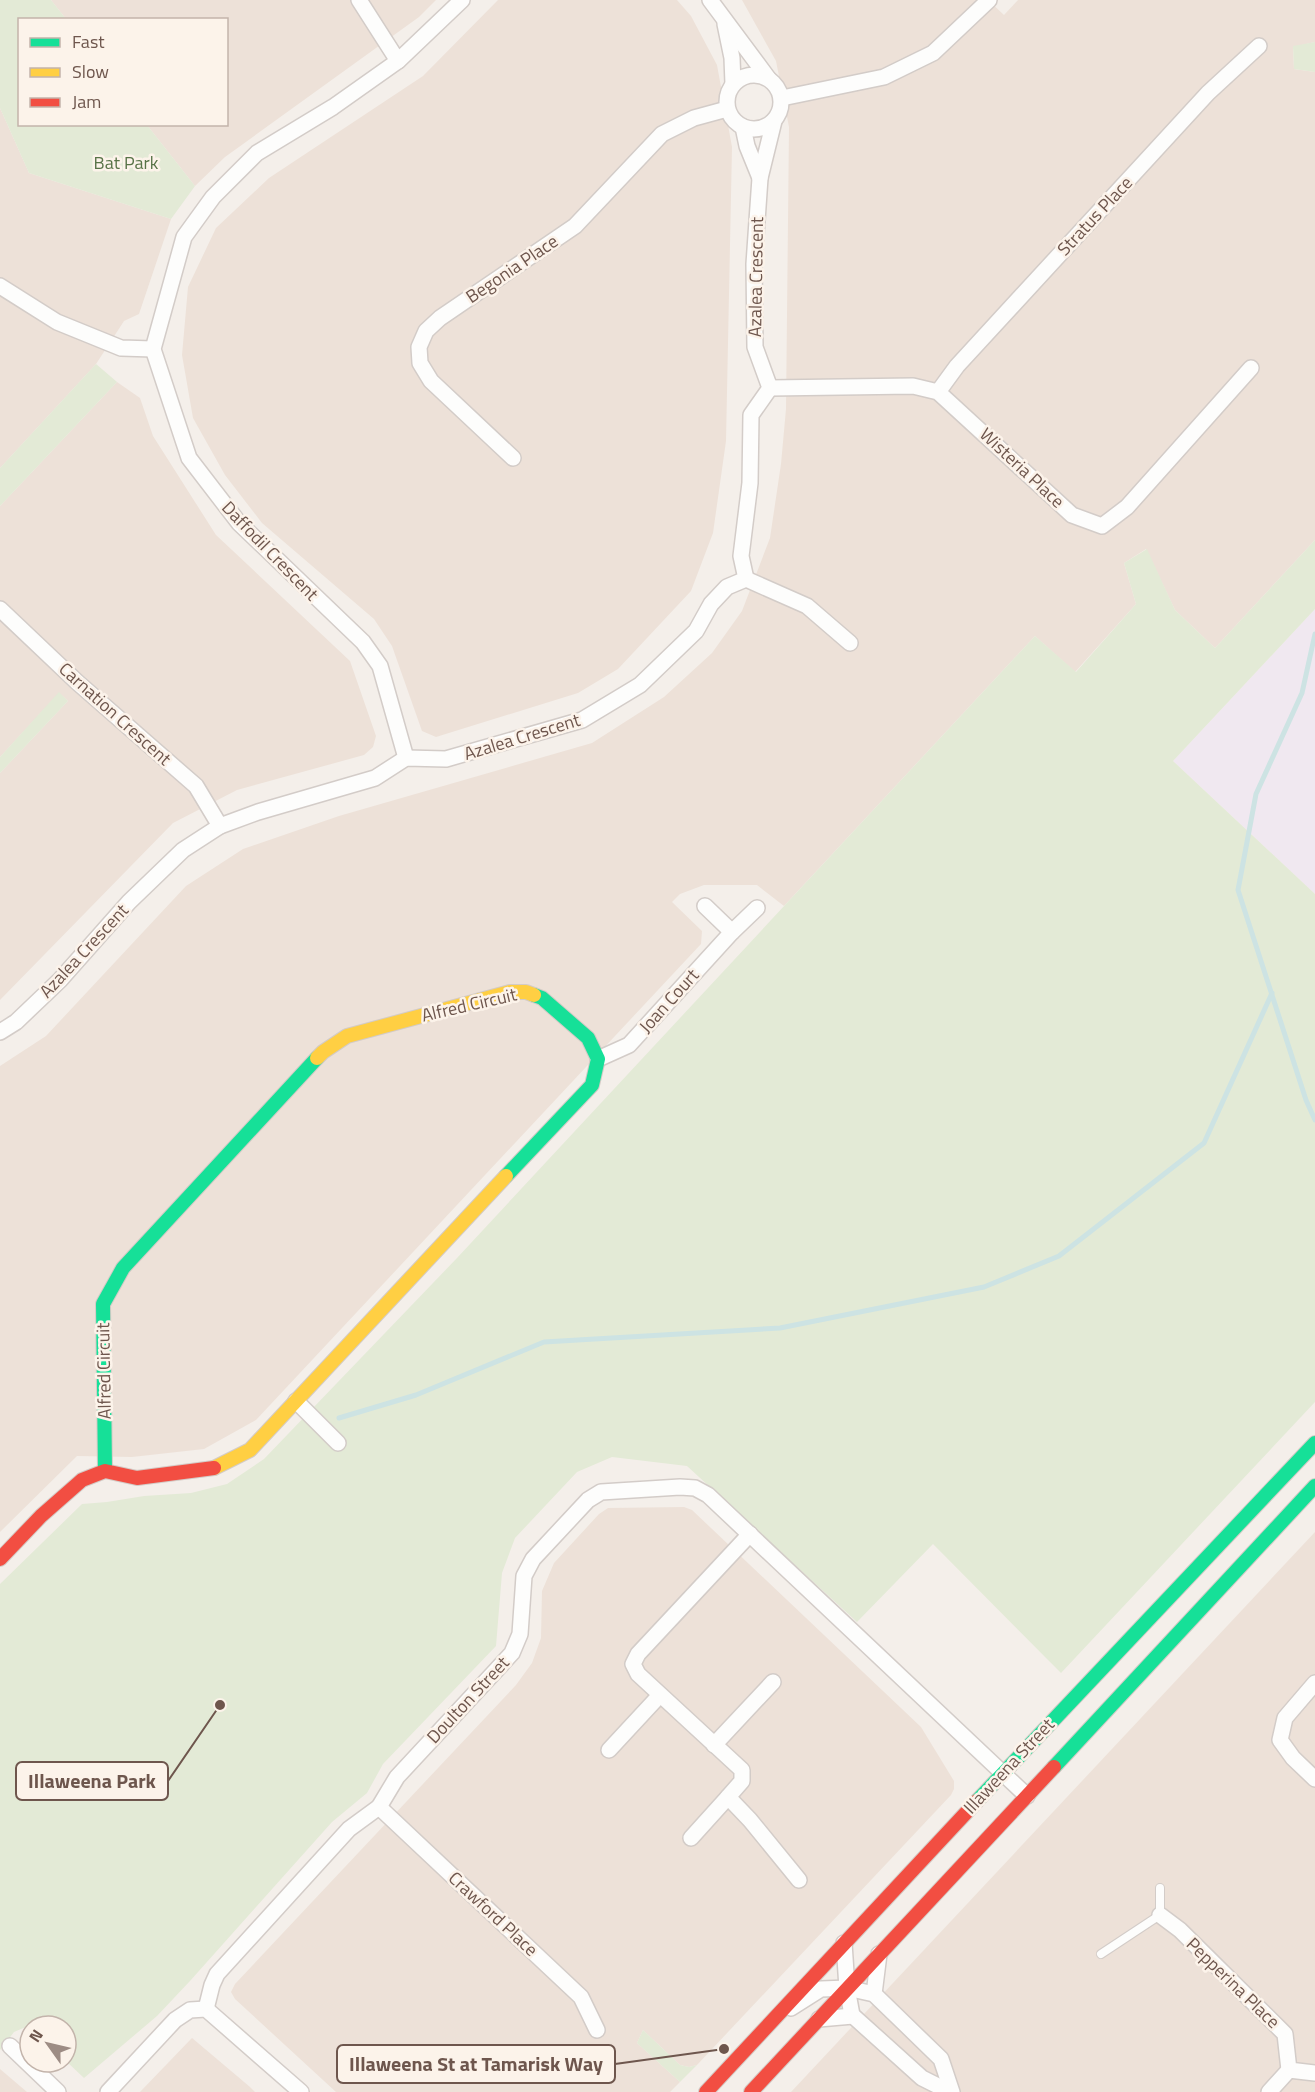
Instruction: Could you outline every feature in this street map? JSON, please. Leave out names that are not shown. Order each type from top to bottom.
[{"type":"main road","name":"Alfred Circuit","points":[[105,1471],[103,1304],[123,1268],[323,1052],[347,1036],[510,992],[526,992],[542,998],[588,1038],[598,1059]]},
{"type":"main road","points":[[0,1559],[41,1516],[82,1480],[105,1471],[137,1478],[211,1469],[250,1450],[592,1085],[598,1059]]},
{"type":"main road","name":"Illaweena Street","points":[[706,2092],[1315,1443]]},
{"type":"main road","name":"Illaweena Street","points":[[751,2092],[1315,1486]]},
{"type":"street","points":[[359,0],[398,61]]},
{"type":"street","points":[[0,286],[57,322],[121,348],[153,349],[184,237],[213,197],[257,153],[333,107],[398,61],[462,0]]},
{"type":"street","points":[[710,0],[768,78],[775,83],[782,98],[774,121],[759,129],[743,127],[736,123],[727,109],[726,100],[733,84],[732,58],[725,21]]},
{"type":"street","points":[[782,98],[884,77],[933,53],[989,0]]},
{"type":"street","name":"Stratus Place","points":[[938,392],[957,366],[1208,93],[1259,46]]},
{"type":"street","points":[[733,84],[753,74],[768,78]]},
{"type":"street","name":"Begonia Place","points":[[513,458],[431,381],[420,363],[419,347],[426,331],[440,318],[575,226],[662,134],[694,118],[727,109]]},
{"type":"street","name":"Azalea Crescent","points":[[770,388],[755,347],[754,264],[760,177],[774,121]]},
{"type":"street","name":"Azalea Crescent","points":[[743,127],[747,146],[760,177]]},
{"type":"street","name":"Daffodil Crescent","points":[[153,349],[189,458],[239,523],[363,642],[380,666],[406,758]]},
{"type":"street","name":"Wisteria Place","points":[[938,392],[1072,515],[1102,526],[1126,507],[1251,369]]},
{"type":"street","points":[[850,643],[807,606],[746,579],[741,556],[750,483],[751,415],[770,388],[913,386],[938,392]]},
{"type":"street","name":"Azalea Crescent","points":[[0,1032],[16,1022],[60,980],[129,902],[183,850],[220,826],[268,809],[375,778],[406,758],[446,759],[582,720],[640,685],[696,631],[711,604],[728,587],[746,579]]},
{"type":"street","name":"Carnation Crescent","points":[[0,609],[85,689],[196,786],[220,826]]},
{"type":"street","points":[[705,906],[732,932]]},
{"type":"street","name":"Joan Court","points":[[598,1059],[629,1045],[732,932],[757,908]]},
{"type":"street","points":[[296,1401],[338,1443]]},
{"type":"street","name":"Doulton Street","points":[[206,2009],[217,1974],[349,1829],[379,1807],[397,1777],[512,1653],[520,1634],[524,1576],[533,1559],[588,1500],[601,1492],[680,1487],[695,1488],[708,1495],[1027,1796]]},
{"type":"street","points":[[690,1838],[742,1781],[742,1770],[638,1674],[633,1664],[638,1654],[750,1534]]},
{"type":"street","points":[[714,1745],[773,1682]]},
{"type":"street","points":[[1315,1683],[1285,1718],[1280,1740],[1293,1758],[1315,1779]]},
{"type":"street","points":[[609,1750],[660,1695]]},
{"type":"street","points":[[728,1797],[799,1880]]},
{"type":"street","name":"Crawford Place","points":[[379,1807],[581,1997],[597,2030]]},
{"type":"street","name":"Pepperina Place","points":[[1160,1915],[1180,1930],[1285,2034],[1289,2070]]},
{"type":"street","points":[[844,1943],[847,1988],[854,2016],[922,2078],[951,2092]]},
{"type":"street","points":[[874,1994],[879,1954]]},
{"type":"street","points":[[773,2020],[821,1989],[847,1988],[874,1994],[941,2059],[951,2092]]},
{"type":"street","points":[[108,2092],[175,2020],[190,2010],[206,2009],[301,2092]]},
{"type":"street","points":[[819,2019],[854,2016]]},
{"type":"street","points":[[10,2046],[58,2092]]},
{"type":"street","points":[[1269,2092],[1289,2070],[1315,2073]]},
{"type":"lane","points":[[1101,1954],[1160,1915],[1160,1888]]},
{"type":"shaded area","points":[[51,0],[436,0],[419,17],[225,157],[195,186],[148,126],[228,126],[228,18],[65,18]]},
{"type":"shaded area","points":[[498,0],[677,0],[691,16],[717,65],[732,147],[726,441],[713,533],[691,591],[618,669],[578,693],[436,737],[422,731],[392,646],[374,619],[262,523],[225,475],[193,418],[182,355],[188,287],[216,228],[269,178],[423,76]]},
{"type":"shaded area","points":[[742,0],[988,0],[1004,15],[1018,0],[1315,0],[1315,42],[1293,47],[1294,69],[1315,72],[1315,540],[1215,648],[1175,610],[1146,549],[1124,563],[1136,604],[1075,672],[1035,636],[784,906],[757,885],[704,885],[680,894],[672,902],[702,931],[701,944],[256,1420],[204,1449],[132,1457],[77,1456],[0,1532],[0,1066],[46,1036],[186,886],[243,849],[339,816],[592,743],[664,697],[712,653],[742,611],[770,538],[781,464],[786,409],[789,127],[776,61]]},
{"type":"shaded area","points":[[0,108],[29,173],[171,219],[139,314],[124,321],[96,364],[0,468]]},
{"type":"shaded area","points":[[117,382],[140,398],[153,436],[216,535],[350,661],[376,736],[373,747],[364,755],[237,790],[173,823],[0,1000],[0,773],[68,701],[59,693],[0,757],[0,506]]},
{"type":"shaded area","points":[[1315,609],[1315,894],[1173,761]]},
{"type":"shaded area","points":[[684,1507],[692,1510],[921,1727],[954,1781],[951,1795],[697,2065],[689,2067],[680,2065],[643,2030],[637,2043],[680,2082],[670,2092],[336,2092],[235,1999],[231,1992],[235,1984],[516,1685],[532,1663],[541,1638],[542,1591],[554,1563],[599,1514],[608,1508]]},
{"type":"shaded area","points":[[1315,1532],[1315,2092],[791,2092]]},
{"type":"shaded area","points":[[192,2038],[250,2087],[255,2092],[140,2092]]},
{"type":"shaded area","points":[[0,2069],[27,2092],[0,2092]]},
{"type":"green space","name":"Bat Park","points":[[0,0],[51,0],[65,18],[18,18],[18,126],[148,126],[195,186],[171,219],[29,173],[0,108]]},
{"type":"green space","points":[[1315,42],[1315,72],[1294,69],[1293,46]]},
{"type":"green space","points":[[96,364],[117,382],[0,506],[0,468]]},
{"type":"green space","points":[[1315,540],[1315,609],[1173,761],[1315,894],[1315,1402],[1061,1673],[933,1544],[857,1622],[687,1466],[612,1457],[577,1472],[515,1538],[502,1573],[496,1646],[383,1764],[367,1793],[332,1822],[157,2016],[84,2078],[78,2072],[78,2014],[18,2014],[18,2030],[0,2050],[0,1584],[82,1504],[191,1493],[227,1484],[264,1459],[457,1258],[1035,636],[1076,672],[1136,604],[1124,563],[1147,549],[1175,610],[1215,648]]},
{"type":"green space","points":[[59,692],[68,701],[0,773],[0,757]]},
{"type":"green space","points":[[643,2030],[680,2065],[689,2067],[697,2065],[680,2082],[637,2043]]},
{"type":"waterway","points":[[1315,634],[1302,693],[1256,794],[1238,890],[1306,1100],[1315,1120]]},
{"type":"waterway","points":[[339,1418],[416,1395],[544,1342],[780,1328],[984,1287],[1059,1256],[1204,1143],[1272,993]]},
{"type":"traffic: fast","points":[[506,1176],[592,1085],[598,1059],[588,1038],[542,998],[534,995]]},
{"type":"traffic: fast","points":[[105,1471],[103,1304],[123,1268],[317,1058]]},
{"type":"traffic: fast","points":[[977,1801],[1315,1443]]},
{"type":"traffic: fast","points":[[1054,1767],[1315,1486]]},
{"type":"traffic: slow","points":[[317,1058],[347,1036],[510,992],[526,992],[534,995]]},
{"type":"traffic: slow","points":[[214,1468],[250,1450],[506,1176]]},
{"type":"traffic: jam","points":[[0,1559],[41,1516],[82,1480],[105,1471],[137,1478],[214,1468]]},
{"type":"traffic: jam","points":[[751,2092],[1054,1767]]},
{"type":"traffic: jam","points":[[706,2092],[977,1801]]},
{"type":"place","name":"Illaweena Park","points":[[220,1705]]},
{"type":"place","name":"Illaweena St at Tamarisk Way","points":[[724,2049]]}]
